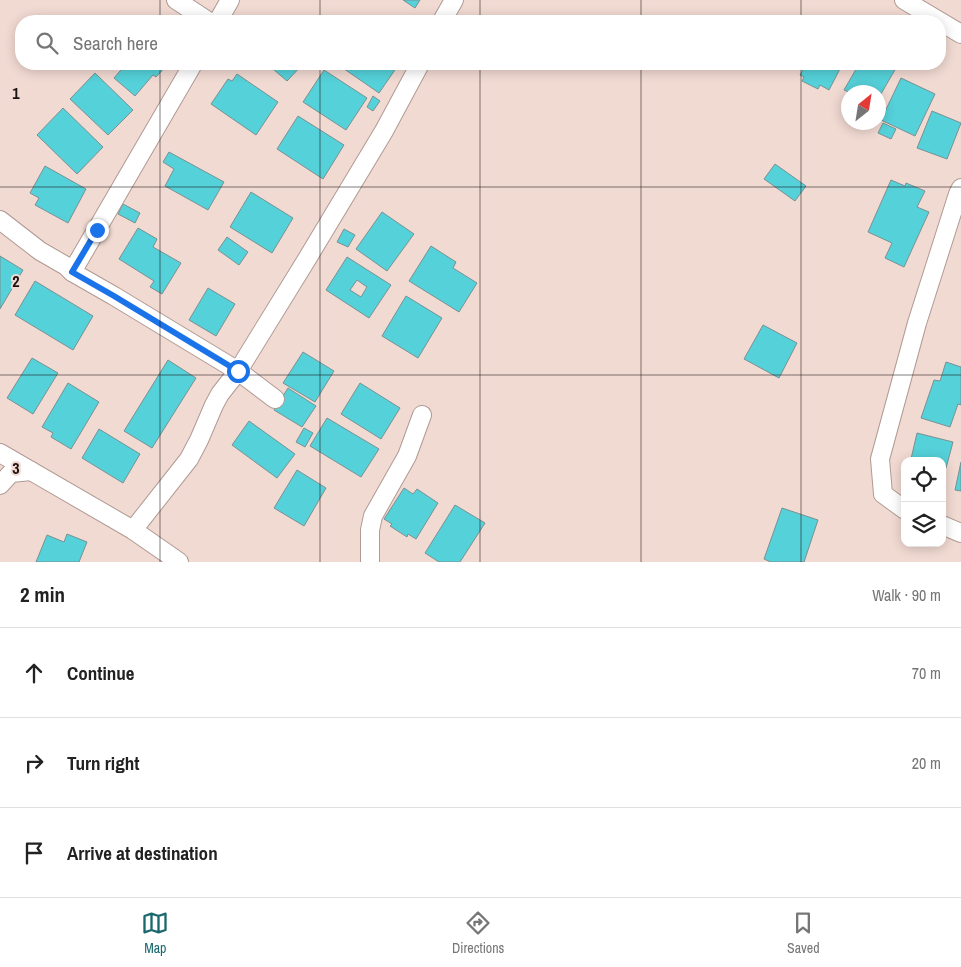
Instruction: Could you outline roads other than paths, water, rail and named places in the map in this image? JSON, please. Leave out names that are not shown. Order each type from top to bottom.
[{"type":"street","points":[[176,0],[199,15]]},
{"type":"street","points":[[221,15],[230,0]]},
{"type":"street","points":[[445,15],[454,0]]},
{"type":"street","points":[[904,0],[929,15]]},
{"type":"street","points":[[946,25],[961,34]]},
{"type":"street","points":[[72,272],[190,70]]},
{"type":"street","points":[[133,530],[189,459],[217,400],[238,371],[307,259],[384,130],[417,70]]},
{"type":"street","points":[[901,507],[883,494],[880,459],[916,323],[961,188]]},
{"type":"street","points":[[0,220],[40,251],[66,266],[72,272],[238,371],[275,399]]},
{"type":"street","points":[[370,562],[370,530],[373,516],[407,456],[422,415]]},
{"type":"street","points":[[0,455],[5,479],[31,471]]},
{"type":"street","points":[[0,455],[133,530],[179,562]]},
{"type":"street","points":[[946,527],[961,533]]}]
